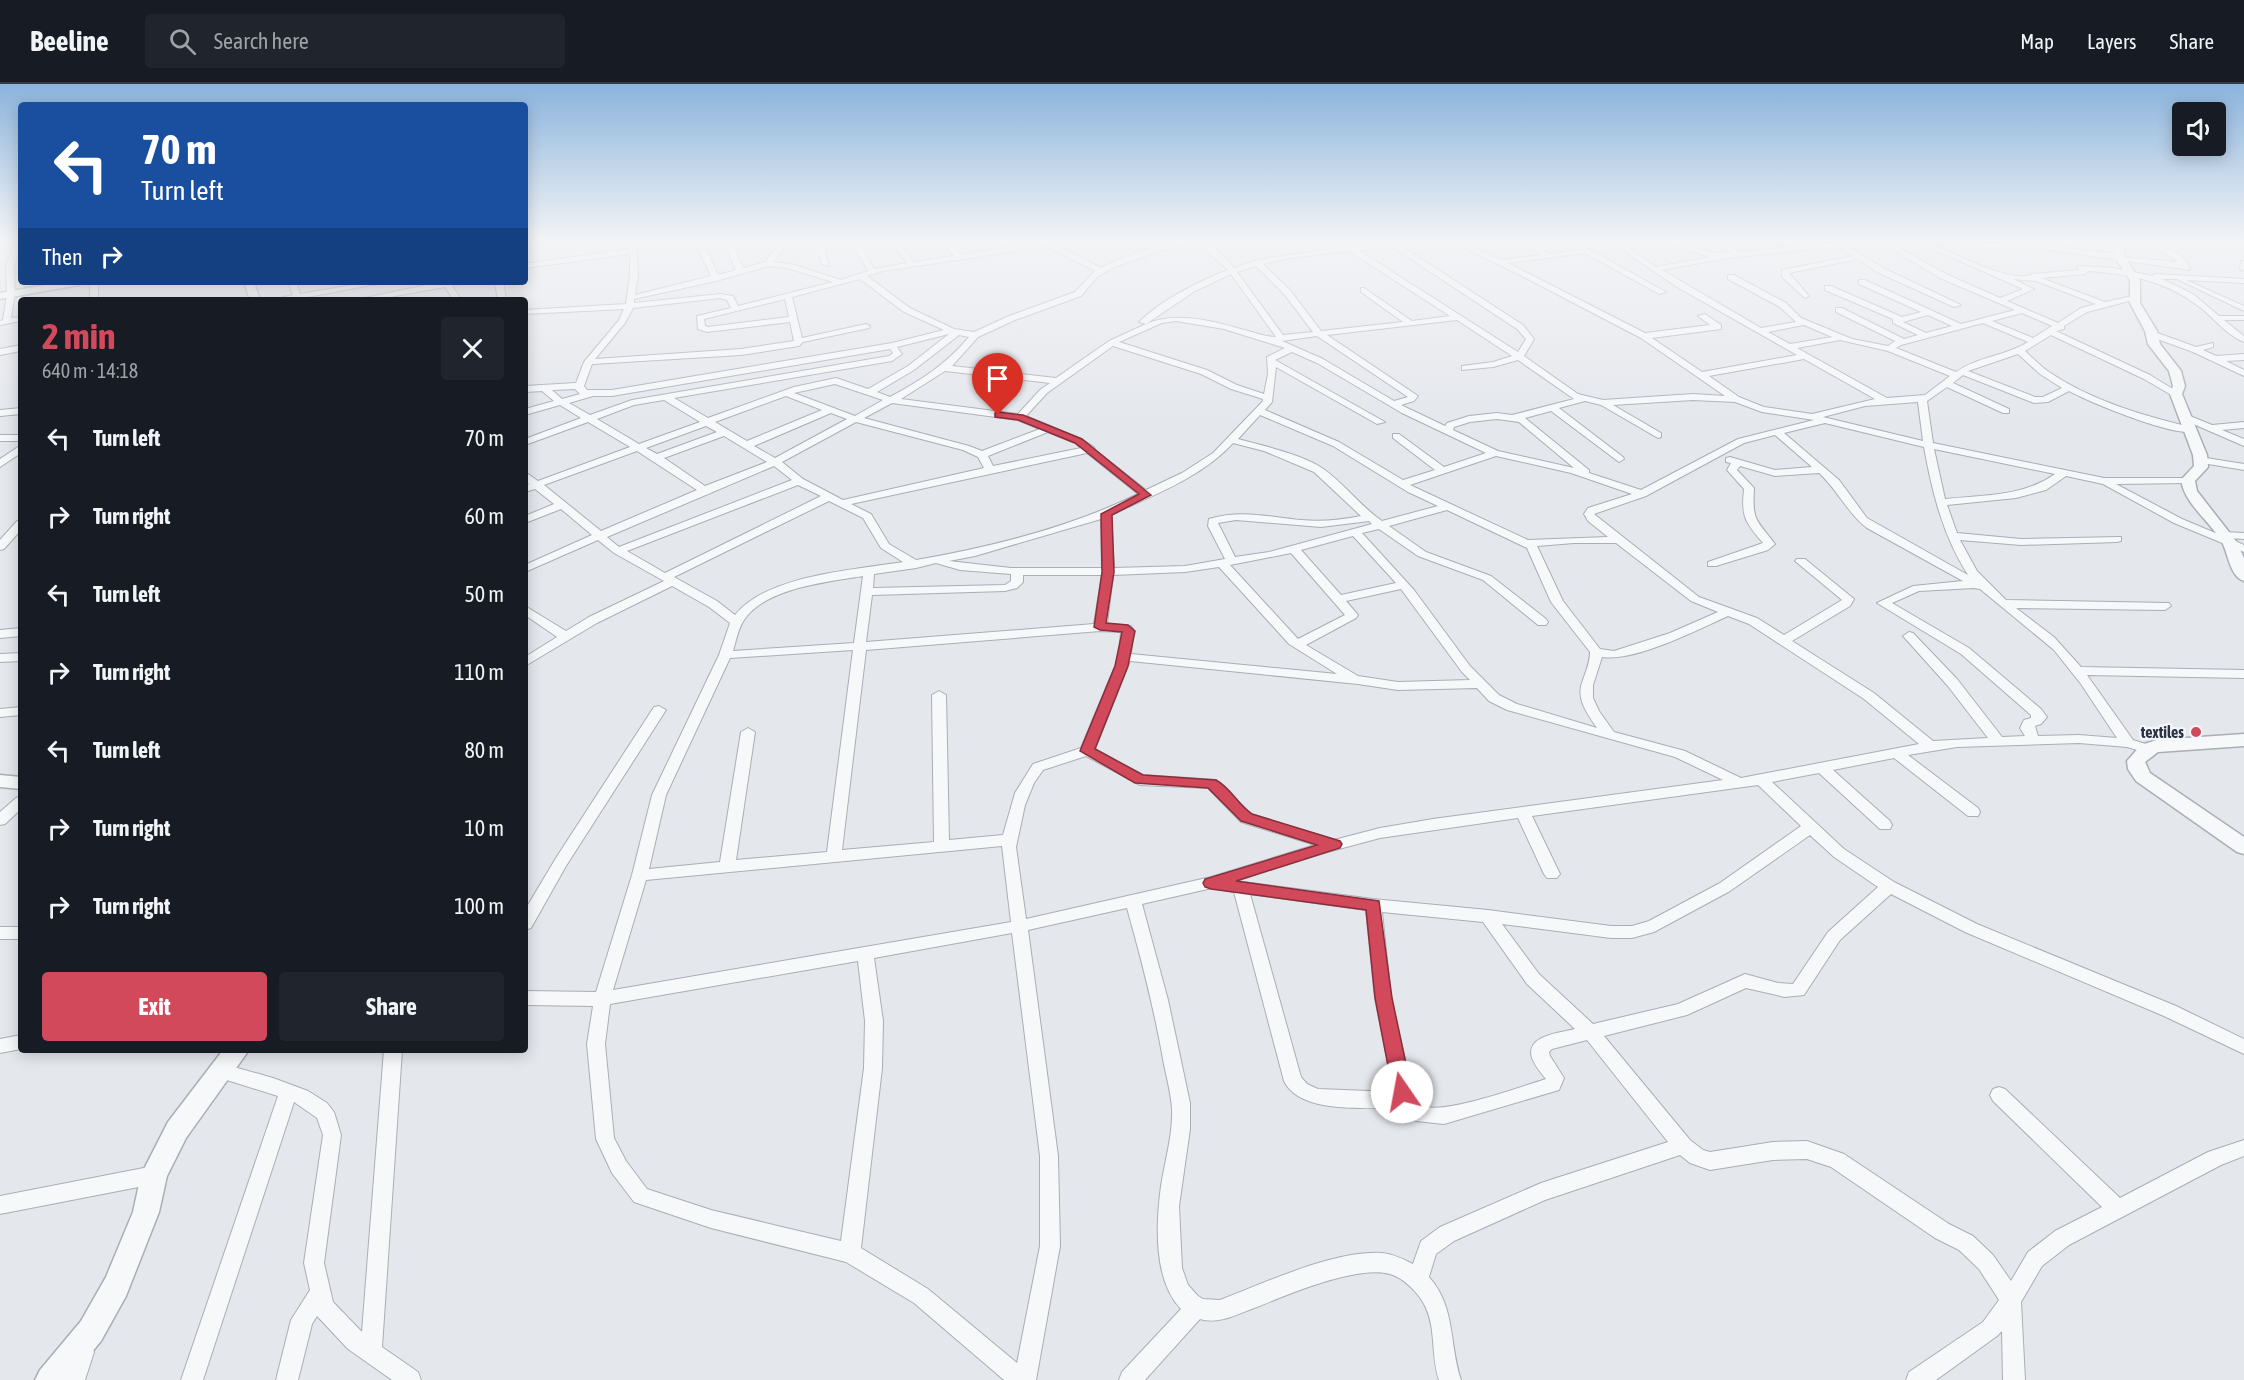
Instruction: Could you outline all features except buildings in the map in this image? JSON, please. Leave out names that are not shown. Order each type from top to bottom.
[{"type":"street","points":[[9,302],[3,322],[18,320]]},
{"type":"street","points":[[528,312],[626,302]]},
{"type":"street","points":[[590,394],[581,391],[579,386],[588,362],[621,322],[631,302]]},
{"type":"street","points":[[732,302],[735,308]]},
{"type":"street","points":[[758,302],[702,316],[701,327],[714,330],[793,319]]},
{"type":"street","points":[[790,302],[798,342],[812,358]]},
{"type":"street","points":[[897,302],[907,310],[955,331],[975,335]]},
{"type":"street","points":[[528,568],[775,462],[919,385],[952,362],[975,335],[1055,302]]},
{"type":"street","points":[[1020,417],[1044,391],[1174,302]]},
{"type":"street","points":[[1253,302],[1278,340]]},
{"type":"street","points":[[1295,302],[1319,334],[1413,396],[1411,399],[1393,404]]},
{"type":"street","points":[[1382,302],[1412,324]]},
{"type":"street","points":[[1432,302],[1518,356],[1566,393],[1603,404],[1658,435]]},
{"type":"street","points":[[1465,368],[1508,361],[1518,356],[1529,345],[1530,339],[1520,327],[1482,302]]},
{"type":"street","points":[[1579,302],[1644,336],[1736,399],[1762,409],[1819,418],[1927,445],[2104,482],[2188,480],[2201,467],[2189,424],[2176,393],[2147,376],[2052,332]]},
{"type":"street","points":[[1710,302],[1758,332],[1806,356],[1883,400]]},
{"type":"street","points":[[1778,302],[1804,323],[1858,343],[1890,349],[2034,400],[2045,400],[2070,387]]},
{"type":"street","points":[[1862,302],[1900,319]]},
{"type":"street","points":[[1908,302],[1961,327]]},
{"type":"street","points":[[1952,302],[1957,305]]},
{"type":"street","points":[[2004,302],[2061,327]]},
{"type":"street","points":[[2098,302],[2105,305]]},
{"type":"street","points":[[1930,746],[1869,696],[1783,641],[1743,616],[1715,609],[1695,599],[1618,540],[1589,514],[1592,510],[1642,494],[1741,441],[1883,400],[1922,398],[1934,394],[1972,366],[2019,351],[2061,327],[2084,310],[2114,302]]},
{"type":"street","points":[[2135,302],[2152,334],[2154,344],[2175,371],[2180,386],[2176,393]]},
{"type":"street","points":[[2199,302],[2223,327],[2244,339]]},
{"type":"street","points":[[2230,302],[2244,309]]},
{"type":"street","points":[[1839,310],[1903,342]]},
{"type":"street","points":[[1890,349],[1891,346],[1903,342],[2024,310]]},
{"type":"street","points":[[1926,336],[1896,321],[1929,312]]},
{"type":"street","points":[[1644,336],[1719,327],[1702,316]]},
{"type":"street","points":[[1278,340],[1456,318]]},
{"type":"street","points":[[2215,318],[2244,318]]},
{"type":"street","points":[[1130,333],[1160,321],[1176,319],[1225,327],[1278,340],[1291,349],[1320,361],[1393,404],[1447,432],[1495,453],[1589,476],[1642,494]]},
{"type":"street","points":[[1985,321],[2036,342]]},
{"type":"street","points":[[1758,332],[1804,323]]},
{"type":"street","points":[[1831,332],[1866,324]]},
{"type":"street","points":[[528,411],[590,394],[630,390],[673,370],[741,352],[798,342],[866,326]]},
{"type":"street","points":[[588,362],[673,370],[822,357],[892,346],[955,331]]},
{"type":"street","points":[[870,392],[911,368],[955,331]]},
{"type":"street","points":[[2152,334],[2196,350],[2244,373]]},
{"type":"street","points":[[1788,347],[1843,337]]},
{"type":"street","points":[[1112,343],[1204,372],[1234,387],[1268,398]]},
{"type":"street","points":[[2196,350],[2210,345]]},
{"type":"street","points":[[528,440],[632,403],[892,358],[898,354],[892,346]]},
{"type":"street","points":[[0,352],[18,349]]},
{"type":"street","points":[[1269,360],[1276,354],[1291,349]]},
{"type":"street","points":[[2019,351],[2042,372],[2070,387],[2161,425],[2189,424],[2211,428],[2244,443]]},
{"type":"street","points":[[1700,375],[1806,356]]},
{"type":"street","points":[[822,357],[836,381]]},
{"type":"street","points":[[2216,359],[2244,357]]},
{"type":"street","points":[[1269,360],[1272,374],[1268,398],[1260,411],[1217,455],[1186,475],[1146,495],[1106,514],[1018,542],[937,562],[823,579],[780,590],[747,608],[736,622],[725,655],[659,795],[640,875],[602,999],[596,1044],[605,1139],[619,1167],[641,1196],[711,1219],[850,1253],[921,1296],[1023,1380],[1050,1246],[1049,1156],[1010,840],[1011,828],[1029,778],[1038,766],[1087,751],[1140,780],[1211,783],[1218,787],[1239,813],[1246,818],[1334,844]]},
{"type":"street","points":[[1269,360],[1380,422]]},
{"type":"street","points":[[943,368],[1058,381]]},
{"type":"street","points":[[528,488],[786,393],[836,381],[891,400],[1020,417],[1078,441],[1091,449],[1146,495]]},
{"type":"street","points":[[1947,384],[2006,411]]},
{"type":"street","points":[[528,389],[579,386]]},
{"type":"street","points":[[545,389],[559,401],[639,447],[705,491]]},
{"type":"street","points":[[630,390],[632,403]]},
{"type":"street","points":[[786,393],[855,419],[940,440],[982,455],[1047,429]]},
{"type":"street","points":[[1603,404],[1693,397],[1736,399]]},
{"type":"street","points":[[665,398],[775,462],[799,481],[867,516],[873,522],[883,543],[890,550],[916,564]]},
{"type":"street","points":[[1922,398],[1927,445],[1953,536],[1981,587]]},
{"type":"street","points":[[1447,432],[1450,425],[1469,419],[1513,417],[1583,399]]},
{"type":"street","points":[[1551,407],[1618,459]]},
{"type":"street","points":[[747,445],[830,410]]},
{"type":"street","points":[[0,413],[18,411]]},
{"type":"street","points":[[1260,411],[1336,444],[1402,484],[1529,543],[1557,602],[1596,652],[1597,661],[1585,695],[1610,736]]},
{"type":"street","points":[[1513,417],[1530,424],[1589,476]]},
{"type":"street","points":[[2211,428],[2244,425]]},
{"type":"street","points":[[1776,431],[1835,482],[1863,520],[1981,587],[2055,644],[2128,743]]},
{"type":"street","points":[[656,458],[726,432]]},
{"type":"street","points":[[1396,436],[1443,471]]},
{"type":"street","points":[[0,438],[18,438]]},
{"type":"street","points":[[1231,440],[1267,448],[1318,470],[1370,518],[1422,554],[1487,578],[1542,622]]},
{"type":"street","points":[[0,451],[18,449]]},
{"type":"street","points":[[842,503],[989,469],[1091,449]]},
{"type":"street","points":[[0,464],[18,450]]},
{"type":"street","points":[[1402,484],[1495,453]]},
{"type":"street","points":[[982,455],[989,469]]},
{"type":"street","points":[[1714,455],[1782,473],[1819,470]]},
{"type":"street","points":[[2200,460],[2244,467]]},
{"type":"street","points":[[1712,564],[1764,548],[1770,544],[1751,522],[1747,512],[1749,488],[1732,470],[1737,462]]},
{"type":"street","points":[[1943,502],[2016,495],[2042,488],[2064,473]]},
{"type":"street","points":[[528,477],[618,551],[713,604],[736,622]]},
{"type":"street","points":[[2188,480],[2190,490],[2227,538],[2243,572]]},
{"type":"street","points":[[618,551],[799,481]]},
{"type":"street","points":[[2104,482],[2178,521],[2227,538],[2244,549]]},
{"type":"street","points":[[528,660],[593,620],[828,497]]},
{"type":"street","points":[[528,519],[562,505]]},
{"type":"street","points":[[937,562],[960,567],[1017,571],[1108,572],[1185,569],[1294,549],[1451,506]]},
{"type":"street","points":[[1100,627],[1108,572],[1106,514]]},
{"type":"street","points":[[1358,680],[1298,644],[1227,563],[1213,521],[1221,518],[1264,519],[1316,525],[1370,518]]},
{"type":"street","points":[[0,547],[4,538],[18,526]]},
{"type":"street","points":[[1356,533],[1404,585],[1479,684],[1494,698],[1512,707],[1680,754],[1738,782]]},
{"type":"street","points":[[1953,536],[2021,542],[2116,539]]},
{"type":"street","points":[[2227,538],[2244,536]]},
{"type":"street","points":[[1529,543],[1618,540]]},
{"type":"street","points":[[1294,549],[1352,615],[1298,644]]},
{"type":"street","points":[[1783,641],[1846,603],[1848,598],[1801,561]]},
{"type":"street","points":[[834,857],[858,646],[869,571]]},
{"type":"street","points":[[866,592],[1005,588],[1017,582],[1017,571]]},
{"type":"street","points":[[1339,599],[1404,585]]},
{"type":"street","points":[[1981,587],[1917,588],[1883,603],[1965,651],[2029,705],[2040,717],[2029,723],[2027,728],[2033,740]]},
{"type":"street","points":[[2004,604],[2165,606]]},
{"type":"street","points":[[1596,652],[1615,655],[1674,636],[1729,611]]},
{"type":"street","points":[[528,612],[566,637]]},
{"type":"street","points":[[725,655],[1100,627],[1127,629],[1125,657],[1087,751]]},
{"type":"street","points":[[0,634],[18,633]]},
{"type":"street","points":[[1909,636],[1945,675],[1998,741]]},
{"type":"street","points":[[0,658],[18,657]]},
{"type":"street","points":[[1125,657],[1424,687],[1479,684]]},
{"type":"street","points":[[2076,671],[2244,674]]},
{"type":"street","points":[[939,695],[942,847]]},
{"type":"street","points":[[528,919],[561,862],[659,710]]},
{"type":"street","points":[[0,713],[18,711]]},
{"type":"street","points":[[727,867],[748,732]]},
{"type":"street","points":[[528,998],[602,999],[865,954],[1020,926],[1211,883],[1334,844],[1401,829],[1761,780],[1930,746],[1998,741],[2079,739],[2128,743],[2147,749],[2244,740]]},
{"type":"street","points":[[2147,749],[2136,762],[2136,769],[2143,777],[2244,847]]},
{"type":"street","points":[[1897,753],[1973,812]]},
{"type":"street","points":[[1823,769],[1885,825]]},
{"type":"street","points":[[1761,780],[1809,828],[1839,853],[1889,886],[1971,928],[2170,1011],[2244,1047]]},
{"type":"street","points":[[0,820],[18,804]]},
{"type":"street","points":[[1523,812],[1552,874]]},
{"type":"street","points":[[1211,883],[1373,905],[1488,916],[1611,932],[1632,932],[1654,926],[1725,886],[1809,828]]},
{"type":"street","points":[[640,875],[1010,840]]},
{"type":"street","points":[[1373,905],[1383,998],[1402,1092],[1411,1108],[1423,1115],[1444,1116],[1553,1085],[1555,1078],[1541,1058],[1540,1049],[1547,1043],[1681,1010],[1745,981],[1790,992],[1798,990],[1834,936],[1889,886]]},
{"type":"street","points":[[1240,887],[1293,1081],[1301,1090],[1316,1097],[1407,1100]]},
{"type":"street","points":[[1134,900],[1161,997],[1181,1108],[1180,1146],[1171,1188],[1171,1263],[1180,1290],[1195,1309],[1208,1312],[1220,1311],[1338,1269],[1360,1264],[1384,1263],[1418,1279],[1434,1301],[1443,1325],[1450,1380]]},
{"type":"street","points":[[1488,916],[1533,979],[1590,1032],[1683,1146],[1697,1158],[1710,1161],[1773,1151],[1807,1150],[1837,1160],[1942,1231],[1966,1243],[1986,1262],[2011,1300],[2014,1380]]},
{"type":"street","points":[[0,933],[18,933]]},
{"type":"street","points":[[850,1253],[873,1068],[874,1021],[865,954]]},
{"type":"street","points":[[0,1046],[18,1043]]},
{"type":"street","points":[[74,1380],[91,1331],[120,1276],[146,1212],[154,1175],[177,1130],[234,1053]]},
{"type":"street","points":[[371,1352],[393,1053]]},
{"type":"street","points":[[219,1071],[288,1092],[319,1107],[329,1120],[332,1135],[314,1263],[324,1308],[356,1341],[410,1380]]},
{"type":"street","points":[[192,1380],[288,1092]]},
{"type":"street","points":[[1999,1095],[2118,1209]]},
{"type":"street","points":[[1418,1279],[1428,1248],[1447,1234],[1541,1192],[1683,1146]]},
{"type":"street","points":[[1917,1380],[1990,1329],[2011,1300],[2035,1259],[2062,1238],[2215,1158],[2244,1148]]},
{"type":"street","points":[[0,1205],[154,1175]]},
{"type":"street","points":[[287,1380],[302,1320],[320,1292]]},
{"type":"street","points":[[1130,1380],[1195,1309]]},
{"type":"street","points":[[50,1380],[91,1331]]},
{"type":"place","name":"textiles","points":[[2196,732]]},
{"type":"route","points":[[998,415],[1020,417],[1078,441],[1091,449],[1146,495],[1106,514],[1108,572],[1100,627],[1123,627],[1128,631],[1122,666],[1087,751],[1140,780],[1211,783],[1218,787],[1239,813],[1246,818],[1334,844],[1211,883],[1373,905],[1383,998],[1402,1092]]}]
